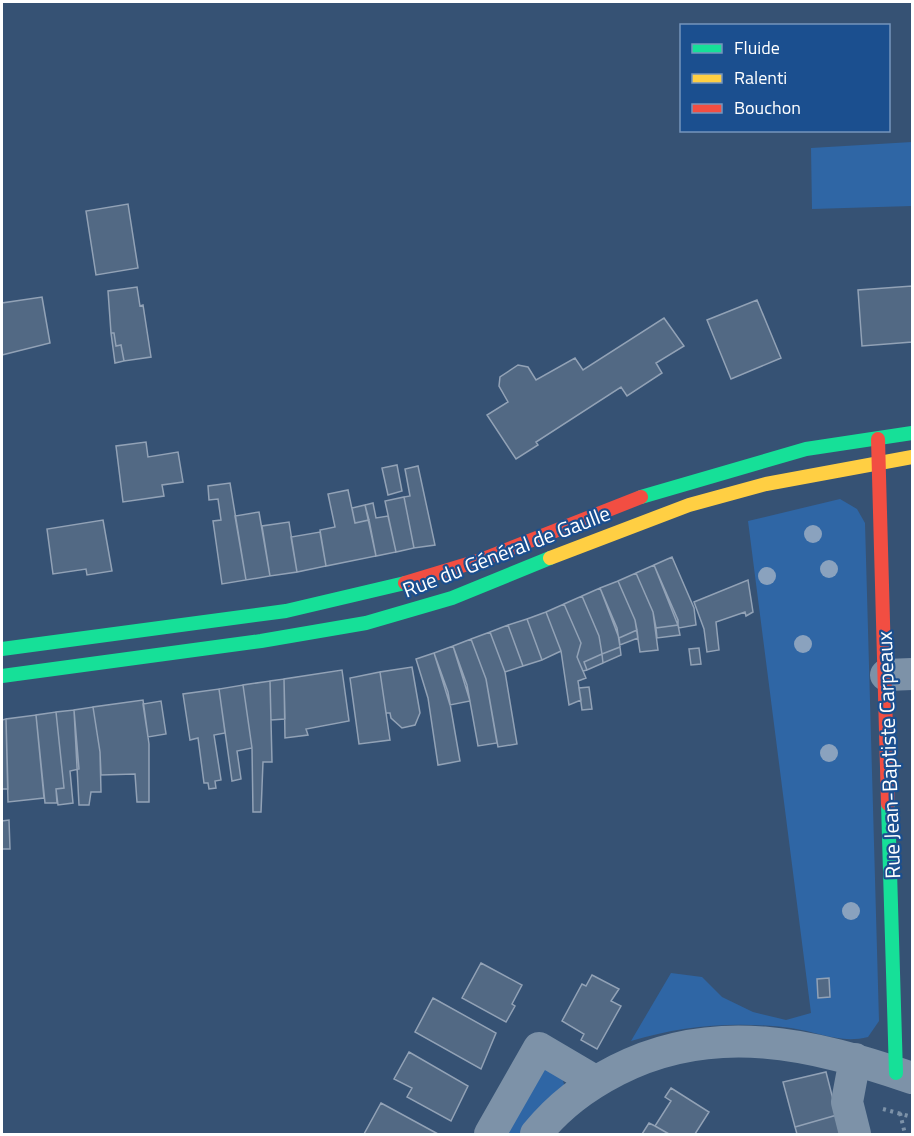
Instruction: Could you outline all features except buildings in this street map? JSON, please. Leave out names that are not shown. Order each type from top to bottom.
[{"type":"main road","name":"Rue du Général de Gaulle","points":[[2,649],[285,611],[377,592],[481,560],[607,509],[679,484],[806,449],[912,433]]},
{"type":"main road","name":"Rue Jean-Baptiste Carpeaux","points":[[878,437],[878,462],[899,674],[904,1075]]},
{"type":"main road","name":"Rue du Général de Gaulle","points":[[2,676],[261,641],[332,630],[393,616],[452,598],[601,537],[689,506],[766,484],[912,457]]},
{"type":"street","name":"Rue Jean-Baptiste Carpeaux","points":[[536,1134],[560,1107],[595,1081],[660,1051],[711,1041],[775,1043],[855,1059],[904,1075]]},
{"type":"street","points":[[490,1134],[539,1048],[595,1081]]},
{"type":"street","points":[[855,1059],[847,1101],[855,1134]]},
{"type":"path","points":[[900,1113],[905,1134]]},
{"type":"shaded area","points":[[912,142],[912,206],[812,209],[811,148]]},
{"type":"shaded area","points":[[840,499],[857,509],[865,523],[879,1021],[868,1037],[858,1039],[839,1038],[791,1028],[730,1025],[670,1031],[631,1041],[671,973],[702,977],[722,997],[753,1012],[786,1020],[811,1013],[748,521]]},
{"type":"shaded area","points":[[546,1069],[562,1077],[565,1088],[532,1118],[520,1134],[502,1134],[537,1072]]},
{"type":"traffic: fast","points":[[641,497],[806,449],[912,433]]},
{"type":"traffic: fast","points":[[2,676],[261,641],[366,623],[452,598],[550,558]]},
{"type":"traffic: fast","points":[[2,649],[286,611],[405,583]]},
{"type":"traffic: fast","points":[[888,804],[896,1073]]},
{"type":"traffic: slow","points":[[550,558],[689,505],[766,484],[912,457]]},
{"type":"traffic: jam","points":[[878,439],[888,804]]},
{"type":"traffic: jam","points":[[405,583],[481,560],[641,497]]}]
